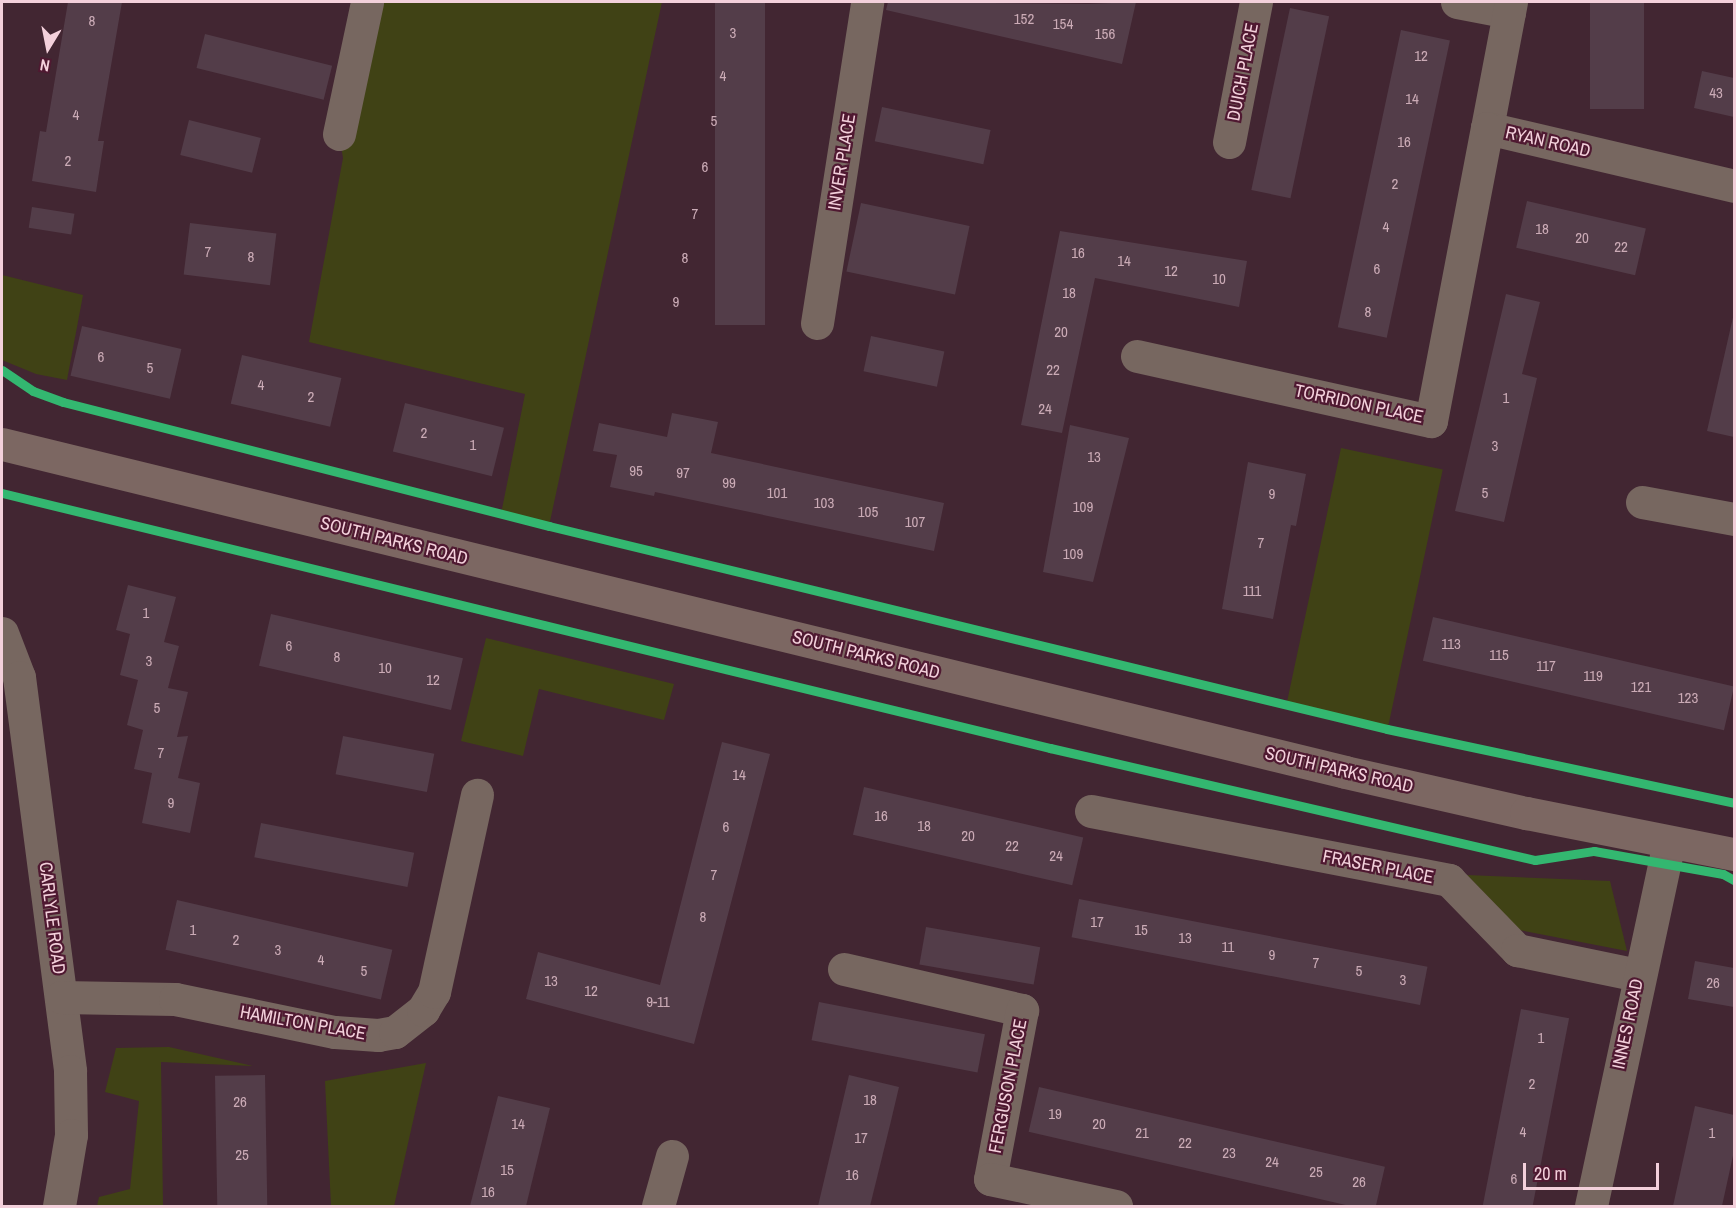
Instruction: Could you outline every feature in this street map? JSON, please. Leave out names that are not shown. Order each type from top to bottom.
[{"type":"street","points":[[339,134],[368,2]]},
{"type":"street","name":"INVER PLACE","points":[[817,323],[867,2]]},
{"type":"street","name":"DUICH PLACE","points":[[1229,142],[1256,2]]},
{"type":"street","points":[[1457,2],[1510,7]]},
{"type":"street","name":"RYAN ROAD","points":[[1510,7],[1487,128],[1734,186]]},
{"type":"street","name":"TORRIDON PLACE","points":[[1137,356],[1431,421],[1487,128]]},
{"type":"street","name":"SOUTH PARKS ROAD","points":[[2,444],[1345,772],[1734,854]]},
{"type":"street","points":[[1642,502],[1734,519]]},
{"type":"street","name":"CARLYLE ROAD","points":[[2,633],[19,678],[70,1071],[71,1135],[59,1206]]},
{"type":"street","name":"HAMILTON PLACE","points":[[61,997],[175,999],[335,1032],[378,1035],[395,1032],[423,1010],[434,992],[477,795]]},
{"type":"street","name":"FRASER PLACE","points":[[1091,811],[1449,880],[1517,950],[1638,975]]},
{"type":"street","name":"INNES ROAD","points":[[1591,1206],[1638,975],[1669,842]]},
{"type":"street","name":"FERGUSON PLACE","points":[[844,969],[1022,1010],[990,1179],[1116,1206]]},
{"type":"street","points":[[658,1206],[672,1156]]},
{"type":"shaded area","points":[[367,2],[662,2],[549,526],[501,514],[525,394],[309,342],[343,158],[339,134]]},
{"type":"shaded area","points":[[2,275],[83,295],[67,380],[36,374],[2,360]]},
{"type":"shaded area","points":[[1341,448],[1443,470],[1388,726],[1287,704]]},
{"type":"shaded area","points":[[486,638],[674,684],[664,720],[539,689],[523,756],[461,741]]},
{"type":"shaded area","points":[[1467,875],[1610,881],[1627,951],[1519,930]]},
{"type":"shaded area","points":[[169,1047],[253,1066],[161,1062],[163,1206],[97,1206],[99,1197],[130,1189],[139,1101],[105,1092],[116,1048]]},
{"type":"shaded area","points":[[426,1063],[394,1206],[331,1206],[325,1081]]},
{"type":"building","points":[[68,2],[122,2],[98,141],[104,141],[96,192],[32,181],[40,131],[46,132]]},
{"type":"building","points":[[715,2],[765,2],[765,325],[715,325]]},
{"type":"building","points":[[888,2],[1088,4],[1136,2],[1122,64],[886,10]]},
{"type":"building","points":[[1590,2],[1644,2],[1644,109],[1590,109]]},
{"type":"building","points":[[1290,8],[1329,16],[1290,198],[1251,190]]},
{"type":"building","points":[[1401,30],[1450,40],[1387,338],[1338,327]]},
{"type":"building","points":[[205,34],[332,66],[324,100],[197,68]]},
{"type":"building","points":[[1702,71],[1734,78],[1734,117],[1694,108]]},
{"type":"building","points":[[882,107],[991,130],[983,164],[875,141]]},
{"type":"building","points":[[189,120],[261,138],[252,173],[180,155]]},
{"type":"building","points":[[1527,201],[1646,228],[1635,275],[1516,248]]},
{"type":"building","points":[[861,203],[970,226],[955,295],[846,271]]},
{"type":"building","points":[[32,207],[74,214],[71,234],[29,228]]},
{"type":"building","points":[[190,223],[276,234],[270,285],[184,275]]},
{"type":"building","points":[[1060,231],[1247,261],[1239,307],[1095,278],[1062,433],[1021,425]]},
{"type":"building","points":[[1506,294],[1540,302],[1522,374],[1537,378],[1504,522],[1455,511]]},
{"type":"building","points":[[1734,313],[1734,437],[1707,431]]},
{"type":"building","points":[[82,326],[181,349],[170,399],[71,376]]},
{"type":"building","points":[[871,336],[944,352],[937,387],[864,371]]},
{"type":"building","points":[[242,355],[341,378],[330,427],[231,404]]},
{"type":"building","points":[[405,403],[504,428],[492,476],[393,452]]},
{"type":"building","points":[[672,413],[718,422],[711,453],[944,503],[934,551],[655,492],[654,496],[610,487],[617,455],[593,451],[599,423],[667,437]]},
{"type":"building","points":[[1070,425],[1129,438],[1093,582],[1043,572]]},
{"type":"building","points":[[1248,462],[1306,474],[1296,526],[1291,525],[1273,619],[1222,609]]},
{"type":"building","points":[[128,585],[176,597],[164,642],[179,646],[168,688],[188,692],[177,737],[188,736],[178,778],[200,783],[190,833],[142,823],[152,773],[134,769],[143,730],[127,725],[138,680],[120,675],[130,634],[116,630]]},
{"type":"building","points":[[271,614],[463,658],[451,710],[259,666]]},
{"type":"building","points":[[1433,617],[1734,686],[1724,730],[1423,661]]},
{"type":"building","points":[[343,736],[434,754],[427,792],[336,774]]},
{"type":"building","points":[[722,742],[770,754],[694,1044],[526,999],[538,952],[660,985]]},
{"type":"building","points":[[864,787],[1083,838],[1072,885],[853,835]]},
{"type":"building","points":[[261,823],[414,853],[407,887],[254,857]]},
{"type":"building","points":[[1079,899],[1427,967],[1420,1005],[1072,937]]},
{"type":"building","points":[[177,900],[392,950],[381,999],[166,950]]},
{"type":"building","points":[[926,927],[1040,947],[1034,985],[919,964]]},
{"type":"building","points":[[1695,961],[1734,968],[1734,1007],[1688,999]]},
{"type":"building","points":[[819,1002],[985,1034],[977,1073],[812,1040]]},
{"type":"building","points":[[1521,1009],[1569,1018],[1533,1206],[1483,1205]]},
{"type":"building","points":[[265,1075],[267,1206],[217,1206],[215,1076]]},
{"type":"building","points":[[849,1075],[899,1087],[870,1206],[818,1206]]},
{"type":"building","points":[[1039,1087],[1385,1167],[1376,1206],[1350,1206],[1029,1132]]},
{"type":"building","points":[[498,1096],[550,1108],[526,1206],[470,1206]]},
{"type":"building","points":[[1695,1106],[1734,1115],[1734,1151],[1722,1206],[1673,1206]]},
{"type":"cycle path","points":[[2,370],[33,391],[63,402],[549,526],[1387,729],[1734,803]]},
{"type":"cycle path","points":[[2,493],[1050,748],[1535,860],[1594,851],[1723,874],[1734,880]]}]
